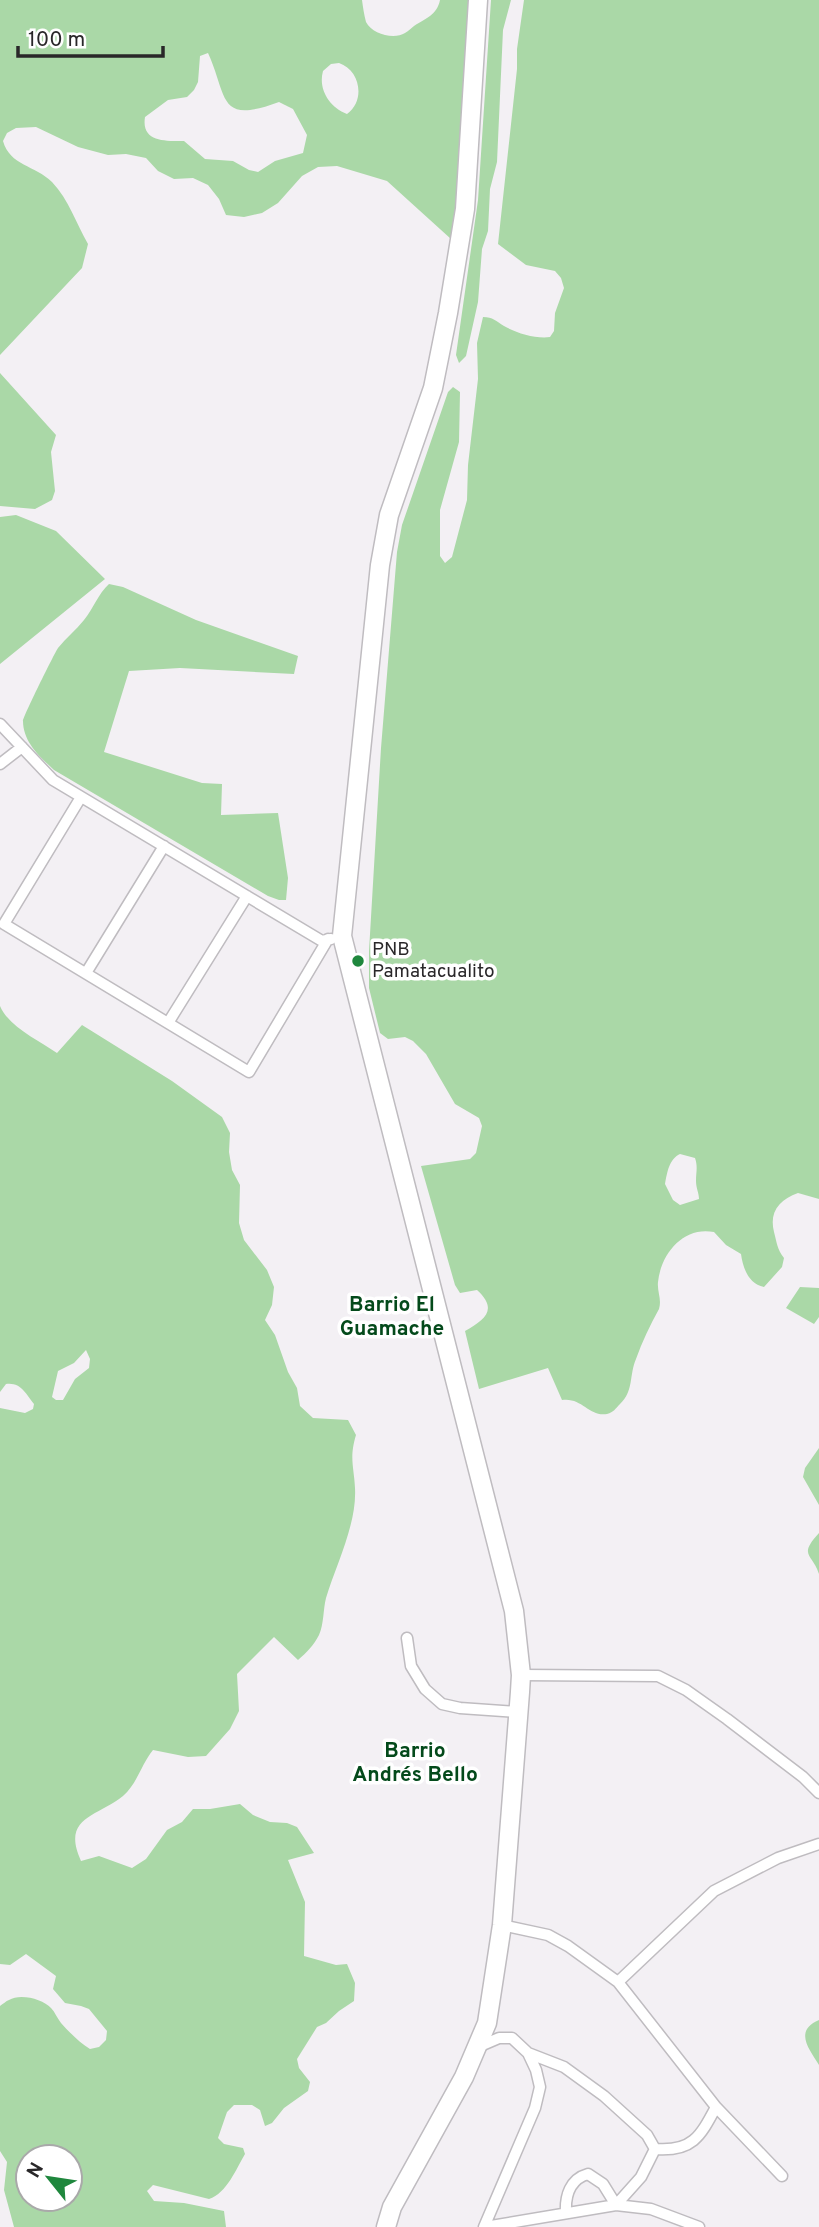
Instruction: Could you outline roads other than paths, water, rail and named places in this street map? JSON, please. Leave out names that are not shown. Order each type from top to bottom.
[{"type":"highway","points":[[386,2227],[392,2207],[464,2077],[487,2023],[502,1925],[521,1675],[514,1611],[335,938],[380,565],[389,515],[433,388],[465,209],[478,0]]},
{"type":"street","points":[[0,724],[53,780],[322,941],[335,938]]},
{"type":"street","points":[[0,764],[22,747]]},
{"type":"street","points":[[81,797],[4,924],[249,1072],[335,938]]},
{"type":"street","points":[[86,973],[164,846]]},
{"type":"street","points":[[168,1023],[247,896]]},
{"type":"street","points":[[407,1638],[411,1666],[425,1689],[442,1704],[518,1712]]},
{"type":"street","points":[[521,1675],[658,1676],[686,1690],[727,1719],[803,1777],[819,1793]]},
{"type":"street","points":[[618,1982],[714,1891],[778,1858],[819,1844]]},
{"type":"street","points":[[502,1925],[548,1936],[568,1946],[618,1982],[716,2107],[782,2176]]},
{"type":"street","points":[[477,2048],[499,2038],[512,2038],[528,2053],[540,2087],[535,2108],[484,2227]]},
{"type":"street","points":[[528,2053],[564,2067],[604,2096],[647,2135],[655,2150]]},
{"type":"street","points":[[655,2150],[673,2151],[689,2145],[703,2132],[716,2107]]},
{"type":"street","points":[[616,2205],[641,2176],[655,2150]]},
{"type":"street","points":[[565,2213],[565,2201],[570,2188],[579,2177],[588,2174],[603,2184],[616,2205]]},
{"type":"street","points":[[484,2227],[616,2205],[651,2209],[699,2227]]},
{"type":"place","name":"PNB Pamatacualito","points":[[358,961]]},
{"type":"district","name":"Barrio El Guamache","points":[[392,1317]]},
{"type":"district","name":"Barrio Andrés Bello","points":[[415,1763]]}]
